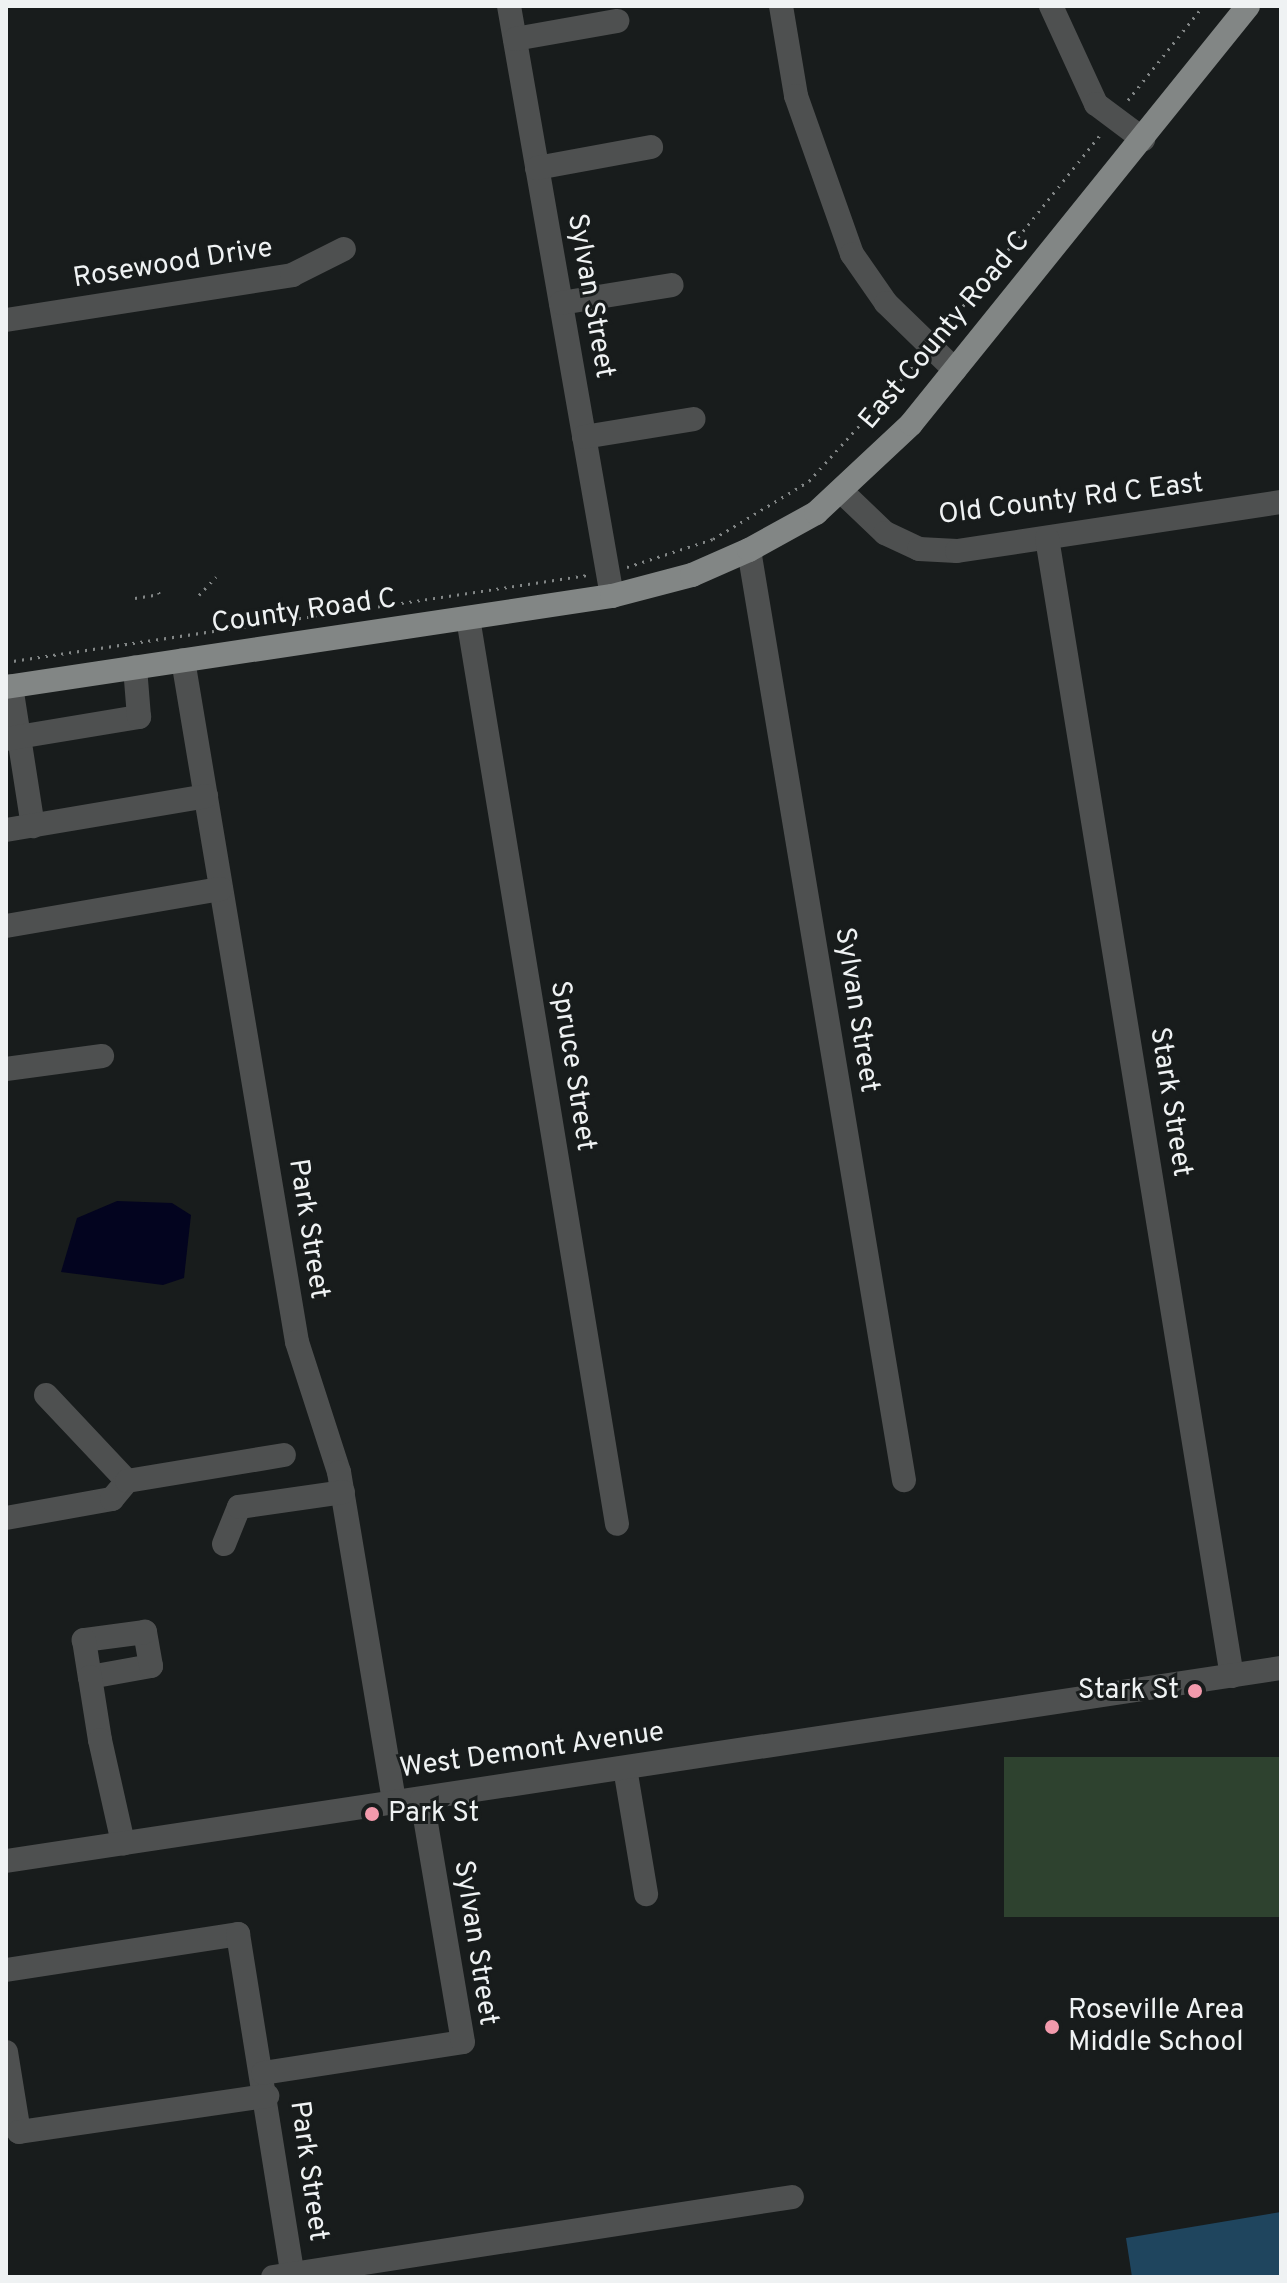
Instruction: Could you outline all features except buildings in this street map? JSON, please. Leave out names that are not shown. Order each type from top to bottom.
[{"type":"main road","name":"East County Road C","points":[[612,596],[692,575],[749,550],[841,491],[955,370],[1248,6]]},
{"type":"main road","name":"County Road C","points":[[8,679],[135,667],[612,596]]},
{"type":"street","name":"Sylvan Street","points":[[509,6],[612,596]]},
{"type":"street","points":[[781,6],[796,96],[852,254],[886,303],[955,370]]},
{"type":"street","points":[[1051,6],[1096,104],[1143,139]]},
{"type":"street","points":[[515,39],[617,21]]},
{"type":"street","points":[[537,168],[651,147]]},
{"type":"street","name":"Rosewood Drive","points":[[6,320],[292,275],[344,249]]},
{"type":"street","points":[[561,303],[672,285]]},
{"type":"street","points":[[584,437],[694,419]]},
{"type":"street","name":"Old County Rd C East","points":[[841,491],[885,533],[919,549],[1047,538],[1281,502]]},
{"type":"street","name":"Stark Street","points":[[1047,538],[1232,1676]]},
{"type":"street","name":"Sylvan Street","points":[[749,550],[904,1480]]},
{"type":"street","name":"Spruce Street","points":[[468,618],[617,1524]]},
{"type":"street","name":"Park Street","points":[[183,660],[297,1342],[343,1492],[394,1802]]},
{"type":"street","points":[[13,738],[139,717],[135,667]]},
{"type":"street","points":[[8,679],[13,738],[33,826]]},
{"type":"street","points":[[6,830],[206,796]]},
{"type":"street","points":[[6,926],[221,889]]},
{"type":"street","points":[[6,1069],[102,1056]]},
{"type":"street","points":[[46,1395],[127,1481]]},
{"type":"street","points":[[6,1518],[112,1499],[127,1481],[284,1455]]},
{"type":"street","points":[[224,1544],[228,1521],[245,1505],[343,1492]]},
{"type":"street","name":"West Demont Avenue","points":[[6,1861],[1281,1668]]},
{"type":"street","points":[[90,1677],[123,1843]]},
{"type":"street","points":[[625,1768],[646,1894]]},
{"type":"street","name":"Sylvan Street","points":[[265,2084],[463,2042],[422,1799]]},
{"type":"street","name":"Park Street","points":[[6,1970],[238,1934],[265,2084],[286,2276]]},
{"type":"street","points":[[6,2052],[19,2132],[265,2084]]},
{"type":"street","points":[[286,2276],[792,2197]]},
{"type":"path","points":[[1121,109],[1203,6]]},
{"type":"path","points":[[938,337],[1102,132]]},
{"type":"path","points":[[631,566],[713,539],[809,481],[921,358]]},
{"type":"path","points":[[8,679],[587,575]]},
{"type":"path","points":[[199,595],[216,577]]},
{"type":"path","points":[[135,598],[159,594],[158,587]]},
{"type":"green space","points":[[1004,1757],[1281,1757],[1281,1917],[1004,1917]]},
{"type":"water","points":[[117,1201],[172,1203],[191,1215],[184,1278],[163,1285],[61,1272],[77,1218]]},
{"type":"place","name":"Stark St","points":[[1195,1691]]},
{"type":"place","name":"Park St","points":[[372,1814]]},
{"type":"place","name":"Roseville Area Middle School","points":[[1052,2027]]}]
